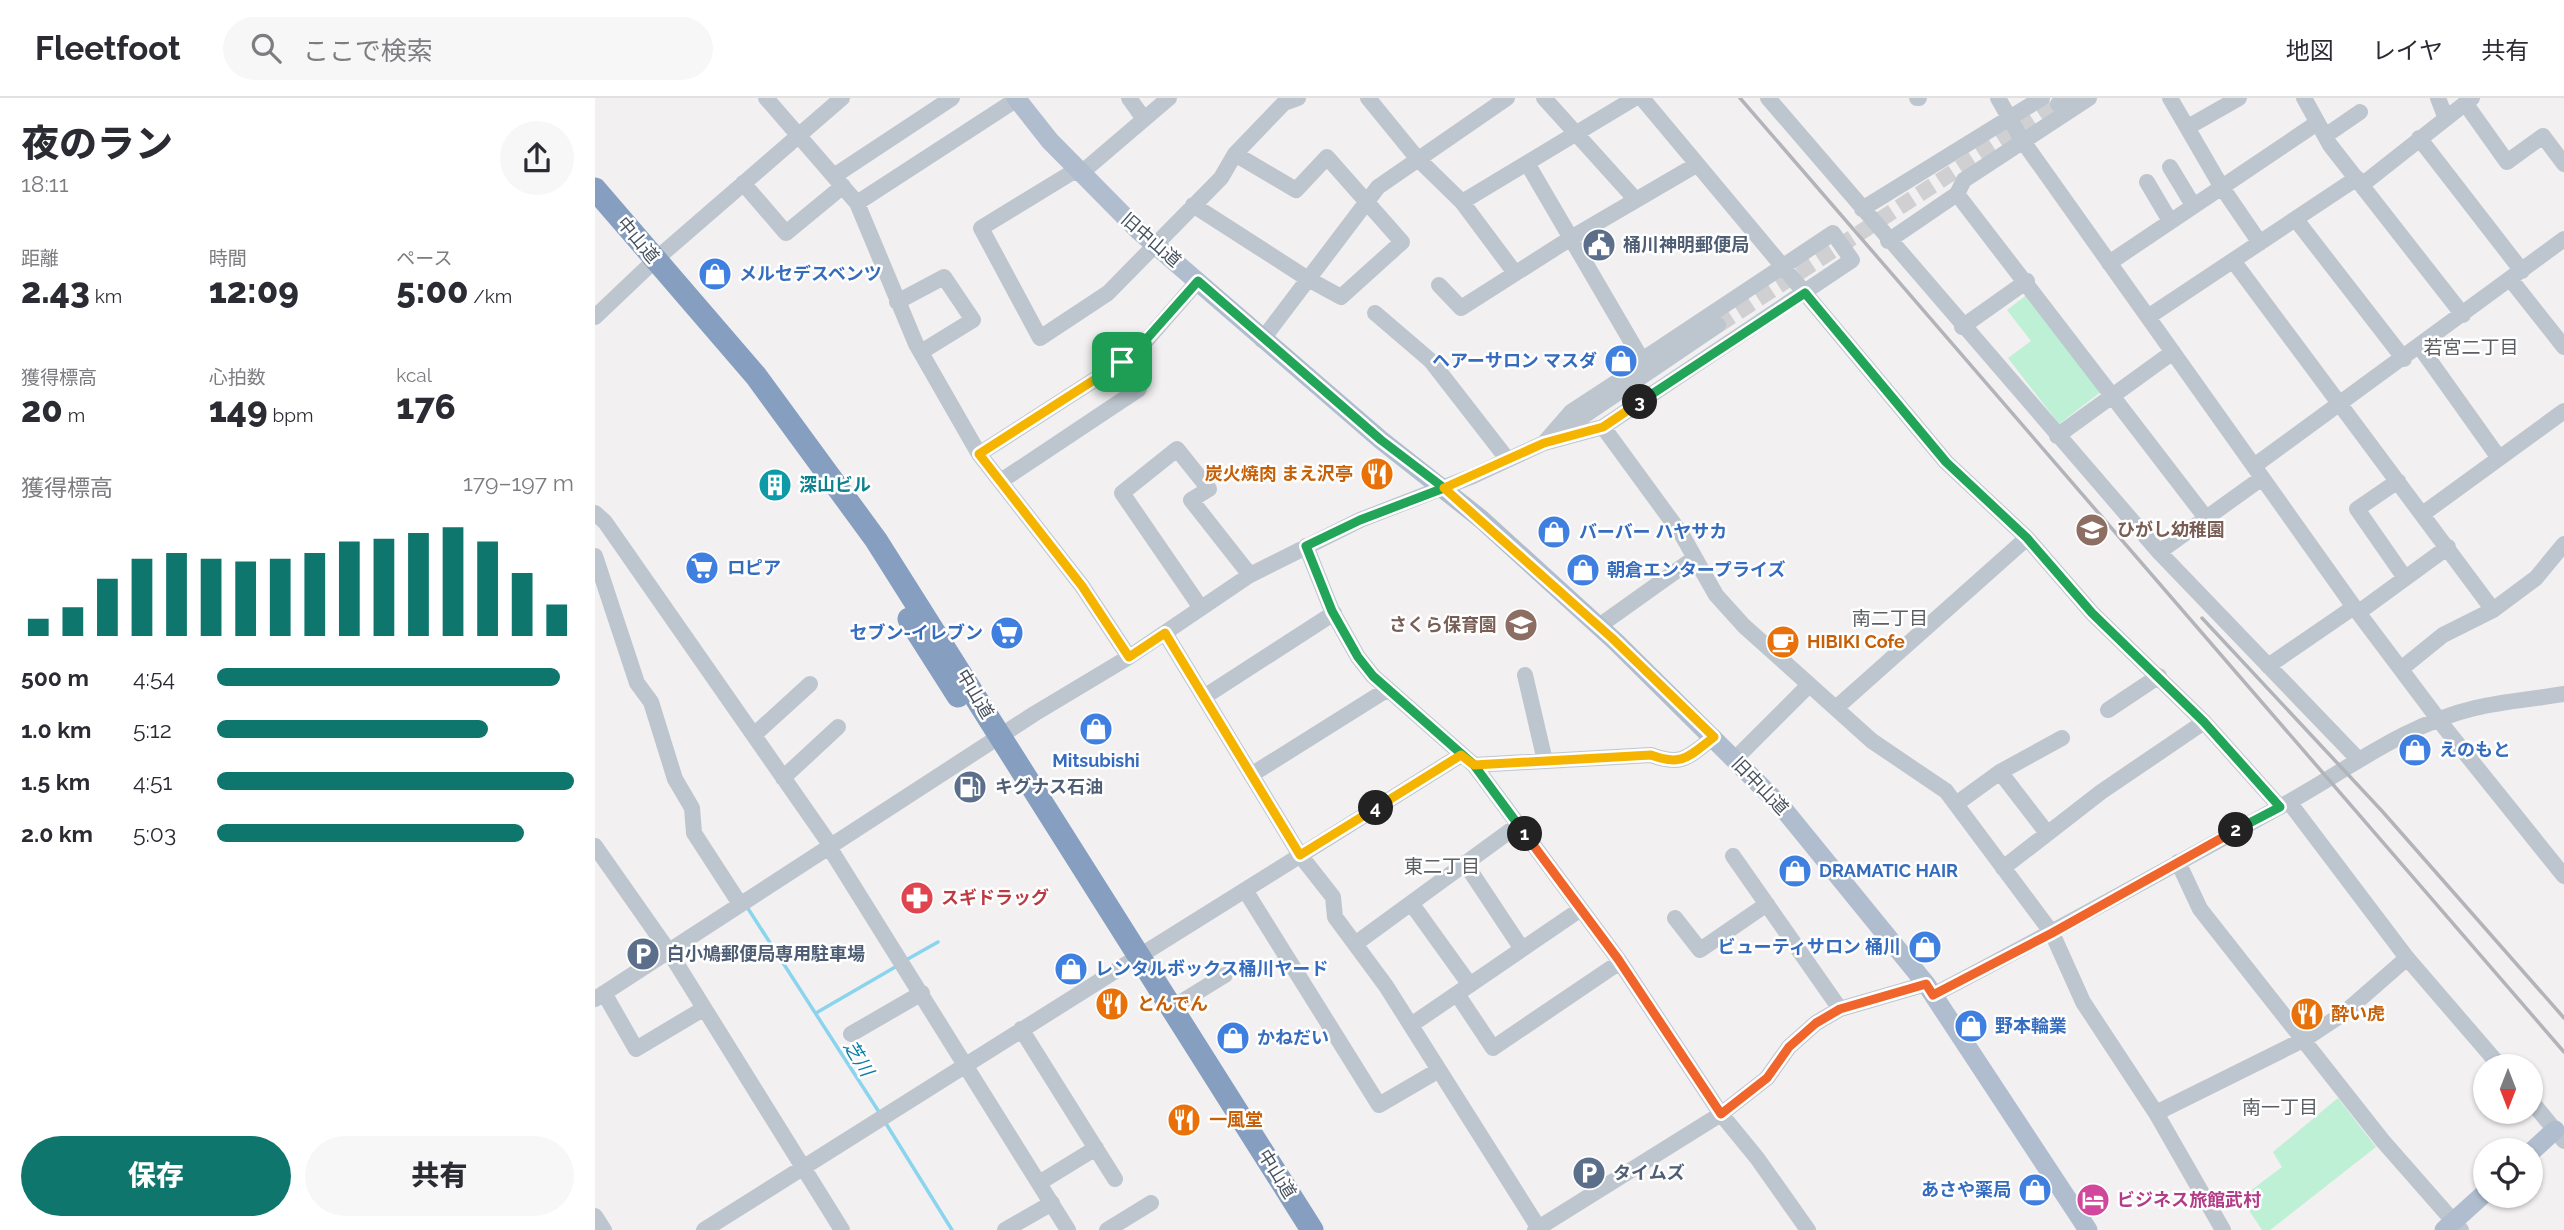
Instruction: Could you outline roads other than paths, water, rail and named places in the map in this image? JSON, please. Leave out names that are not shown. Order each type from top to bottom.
[{"type":"highway","name":"中山道","points":[[595,189],[650,265]]},
{"type":"highway","name":"中山道","points":[[595,212],[757,376],[819,458],[891,562],[995,741],[1134,959],[1298,1230]]},
{"type":"highway","name":"中山道","points":[[1134,959],[1174,1007],[1312,1230]]},
{"type":"main road","name":"旧中山道","points":[[1017,99],[1078,172],[1154,244],[1404,460],[1444,488],[1599,626],[1781,806],[1929,990],[2088,1230]]},
{"type":"main road","points":[[2543,1145],[2559,1135]]},
{"type":"main road","points":[[2453,1227],[2473,1206]]},
{"type":"street","points":[[765,98],[857,203],[897,302],[921,352],[979,454],[1082,586],[1129,657]]},
{"type":"street","points":[[595,317],[650,265],[842,98]]},
{"type":"street","points":[[743,183],[786,233],[838,181],[952,98]]},
{"type":"street","points":[[1129,98],[1144,119]]},
{"type":"street","points":[[1169,98],[1078,172],[981,228],[1040,338],[1108,293],[1221,178],[1235,154],[1284,103],[1298,98]]},
{"type":"street","points":[[1262,340],[1378,187],[1507,98]]},
{"type":"street","points":[[1544,98],[1636,200]]},
{"type":"street","points":[[1462,202],[1635,98]]},
{"type":"street","points":[[1642,98],[1946,462],[2027,538],[2092,613],[2159,676],[2285,804],[2407,958],[2490,1054]]},
{"type":"street","points":[[1768,98],[1962,327],[2159,552],[2358,759]]},
{"type":"street","points":[[1998,98],[2022,140],[2356,610],[2564,876]]},
{"type":"street","points":[[1862,209],[2042,98]]},
{"type":"street","points":[[1888,241],[1957,194],[1964,180],[2089,98]]},
{"type":"street","points":[[2170,98],[2221,186],[2260,243]]},
{"type":"street","points":[[2188,127],[2239,98]]},
{"type":"street","points":[[2304,98],[2321,130],[2463,314]]},
{"type":"street","points":[[2438,98],[2445,117]]},
{"type":"street","points":[[857,203],[1017,99]]},
{"type":"street","points":[[1376,100],[1417,158],[1462,202],[1515,273]]},
{"type":"street","points":[[2148,317],[2360,181],[2468,101],[2507,162],[2543,136],[2564,164]]},
{"type":"street","points":[[2109,263],[2221,186],[2321,130],[2360,112]]},
{"type":"street","points":[[2420,138],[2517,275],[2564,347]]},
{"type":"street","points":[[1193,205],[1308,279],[1341,297],[1402,242],[1327,157],[1296,190],[1235,154]]},
{"type":"street","points":[[1527,163],[1642,360]]},
{"type":"street","points":[[1439,285],[1461,308],[1571,238],[1696,165]]},
{"type":"street","points":[[2170,167],[2193,205]]},
{"type":"street","points":[[2147,182],[2170,221]]},
{"type":"street","points":[[1957,194],[2114,394],[2206,518]]},
{"type":"street","points":[[2297,220],[2404,359]]},
{"type":"street","points":[[1833,233],[1852,260],[1603,427],[1544,443],[1571,412],[1626,376],[1642,360],[1833,233]]},
{"type":"street","points":[[2159,552],[2206,518],[2342,404],[2564,239]]},
{"type":"street","points":[[2234,262],[2424,513],[2493,610]]},
{"type":"street","points":[[897,302],[944,277],[972,320],[921,352]]},
{"type":"street","points":[[979,454],[1122,362],[1143,343],[1198,281]]},
{"type":"street","points":[[1962,327],[2027,281]]},
{"type":"street","points":[[1375,313],[1431,361],[1508,460]]},
{"type":"street","points":[[703,1009],[636,1049],[600,996],[1034,714],[1129,657],[1250,575],[1360,520],[1444,488],[1544,443],[1718,325]]},
{"type":"street","points":[[2420,347],[2499,458]]},
{"type":"street","points":[[2057,436],[2173,352]]},
{"type":"street","points":[[1001,481],[1139,389]]},
{"type":"street","points":[[2424,513],[2564,411]]},
{"type":"street","points":[[1603,427],[1682,535],[1693,559],[1716,595],[1809,685],[1872,741],[1946,791],[2052,933],[2083,1002],[2183,1156],[2224,1230]]},
{"type":"street","points":[[1201,608],[1122,493],[1177,449],[1209,488],[1191,500],[1250,575]]},
{"type":"street","points":[[2398,481],[2357,509],[2405,578]]},
{"type":"street","points":[[595,513],[754,735],[830,847],[967,1063],[1068,1230]]},
{"type":"street","points":[[1836,708],[2027,538]]},
{"type":"street","points":[[2401,669],[2444,635],[2493,610],[2536,578],[2564,544]]},
{"type":"street","points":[[1306,546],[1334,613],[1358,657],[1388,690],[1467,760],[1620,962],[1721,1114],[1757,1158],[1808,1230]]},
{"type":"street","points":[[2268,666],[2405,578],[2448,547]]},
{"type":"street","points":[[595,556],[637,682],[650,702],[675,779],[692,808],[694,832],[740,904]]},
{"type":"street","points":[[1599,626],[1693,559]]},
{"type":"street","points":[[1204,697],[1334,613]]},
{"type":"street","points":[[1165,633],[1300,855],[1333,897],[1335,917],[1411,1026],[1538,1229],[1721,1114],[1767,1078],[1789,1047],[1816,1023],[1840,1009],[1929,990],[2052,933],[2285,804],[2358,759],[2440,720],[2475,708],[2564,694]]},
{"type":"street","points":[[1525,675],[1545,761]]},
{"type":"street","points":[[2108,710],[2159,676]]},
{"type":"street","points":[[754,735],[810,684]]},
{"type":"street","points":[[1735,759],[1809,685]]},
{"type":"street","points":[[1251,775],[1388,690]]},
{"type":"street","points":[[2003,868],[2101,792],[2204,722]]},
{"type":"street","points":[[783,778],[838,727]]},
{"type":"street","points":[[704,1230],[1300,855],[1467,760],[1545,761],[1651,755],[1673,762],[1685,759],[1714,737]]},
{"type":"street","points":[[1956,804],[2000,772],[2062,738]]},
{"type":"street","points":[[2000,772],[2047,833]]},
{"type":"street","points":[[1355,944],[1518,825]]},
{"type":"street","points":[[595,846],[668,950],[841,1230]]},
{"type":"street","points":[[1733,856],[1840,1009]]},
{"type":"street","points":[[2178,862],[2200,909],[2453,1227]]},
{"type":"street","points":[[1465,863],[1522,949]]},
{"type":"street","points":[[1245,890],[1379,1105],[1439,1070]]},
{"type":"street","points":[[1411,904],[1463,990],[1493,1048],[1620,962]]},
{"type":"street","points":[[1675,918],[1700,950],[1767,904]]},
{"type":"street","points":[[1411,1026],[1581,909]]},
{"type":"street","points":[[2156,1113],[2305,1039],[2344,1013],[2407,958]]},
{"type":"street","points":[[1174,1007],[1225,975]]},
{"type":"street","points":[[852,1034],[922,993]]},
{"type":"street","points":[[1021,1029],[1115,1179]]},
{"type":"street","points":[[2543,1116],[2559,1135]]},
{"type":"street","points":[[1039,1183],[1095,1148]]},
{"type":"street","points":[[1005,1230],[1052,1203]]},
{"type":"street","points":[[1107,1230],[1151,1203]]},
{"type":"street","points":[[595,1216],[604,1230]]},
{"type":"waterway","name":"芝川","points":[[747,907],[879,1112]]},
{"type":"waterway","points":[[906,960],[938,942]]},
{"type":"waterway","points":[[816,1013],[897,966]]},
{"type":"waterway","name":"芝川","points":[[885,1122],[952,1230]]},
{"type":"tunnel","points":[[1718,325],[2058,104]]},
{"type":"railway","points":[[1740,98],[2564,1052]]},
{"type":"railway","points":[[2202,618],[2382,811],[2564,1018]]},
{"type":"place","name":"桶川神明郵便局","points":[[1599,245]]},
{"type":"place","name":"メルセデスベンツ","points":[[715,274]]},
{"type":"place","name":"ヘアーサロン マスダ","points":[[1621,361]]},
{"type":"place","name":"炭火焼肉 まえ沢亭","points":[[1377,474]]},
{"type":"place","name":"深山ビル","points":[[775,485]]},
{"type":"place","name":"ひがし幼稚園","points":[[2092,530]]},
{"type":"place","name":"バーバー ハヤサカ","points":[[1554,532]]},
{"type":"place","name":"ロピア","points":[[702,568]]},
{"type":"place","name":"朝倉エンタープライズ","points":[[1583,570]]},
{"type":"place","name":"さくら保育園","points":[[1521,625]]},
{"type":"place","name":"セブン-イレブン","points":[[1007,633]]},
{"type":"place","name":"HIBIKI Cofe","points":[[1783,642]]},
{"type":"place","name":"Mitsubishi","points":[[1096,729]]},
{"type":"place","name":"えのもと","points":[[2415,750]]},
{"type":"place","name":"キグナス石油","points":[[970,787]]},
{"type":"place","name":"DRAMATIC HAIR","points":[[1795,871]]},
{"type":"place","name":"スギドラッグ","points":[[917,898]]},
{"type":"place","name":"ビューティサロン 桶川","points":[[1925,947]]},
{"type":"place","name":"白小鳩郵便局専用駐車場","points":[[643,954]]},
{"type":"place","name":"レンタルボックス桶川ヤード","points":[[1071,969]]},
{"type":"place","name":"とんでん","points":[[1112,1004]]},
{"type":"place","name":"酔い虎","points":[[2307,1014]]},
{"type":"place","name":"野本輪業","points":[[1971,1026]]},
{"type":"place","name":"かねだい","points":[[1233,1038]]},
{"type":"place","name":"一風堂","points":[[1184,1120]]},
{"type":"place","name":"タイムズ","points":[[1589,1173]]},
{"type":"place","name":"あさや薬局","points":[[2035,1190]]},
{"type":"place","name":"ビジネス旅館武村","points":[[2093,1200]]},
{"type":"district","name":"若宮二丁目","points":[[2471,347]]},
{"type":"district","name":"南二丁目","points":[[1890,618]]},
{"type":"district","name":"東二丁目","points":[[1442,866]]},
{"type":"district","name":"南一丁目","points":[[2280,1107]]}]
